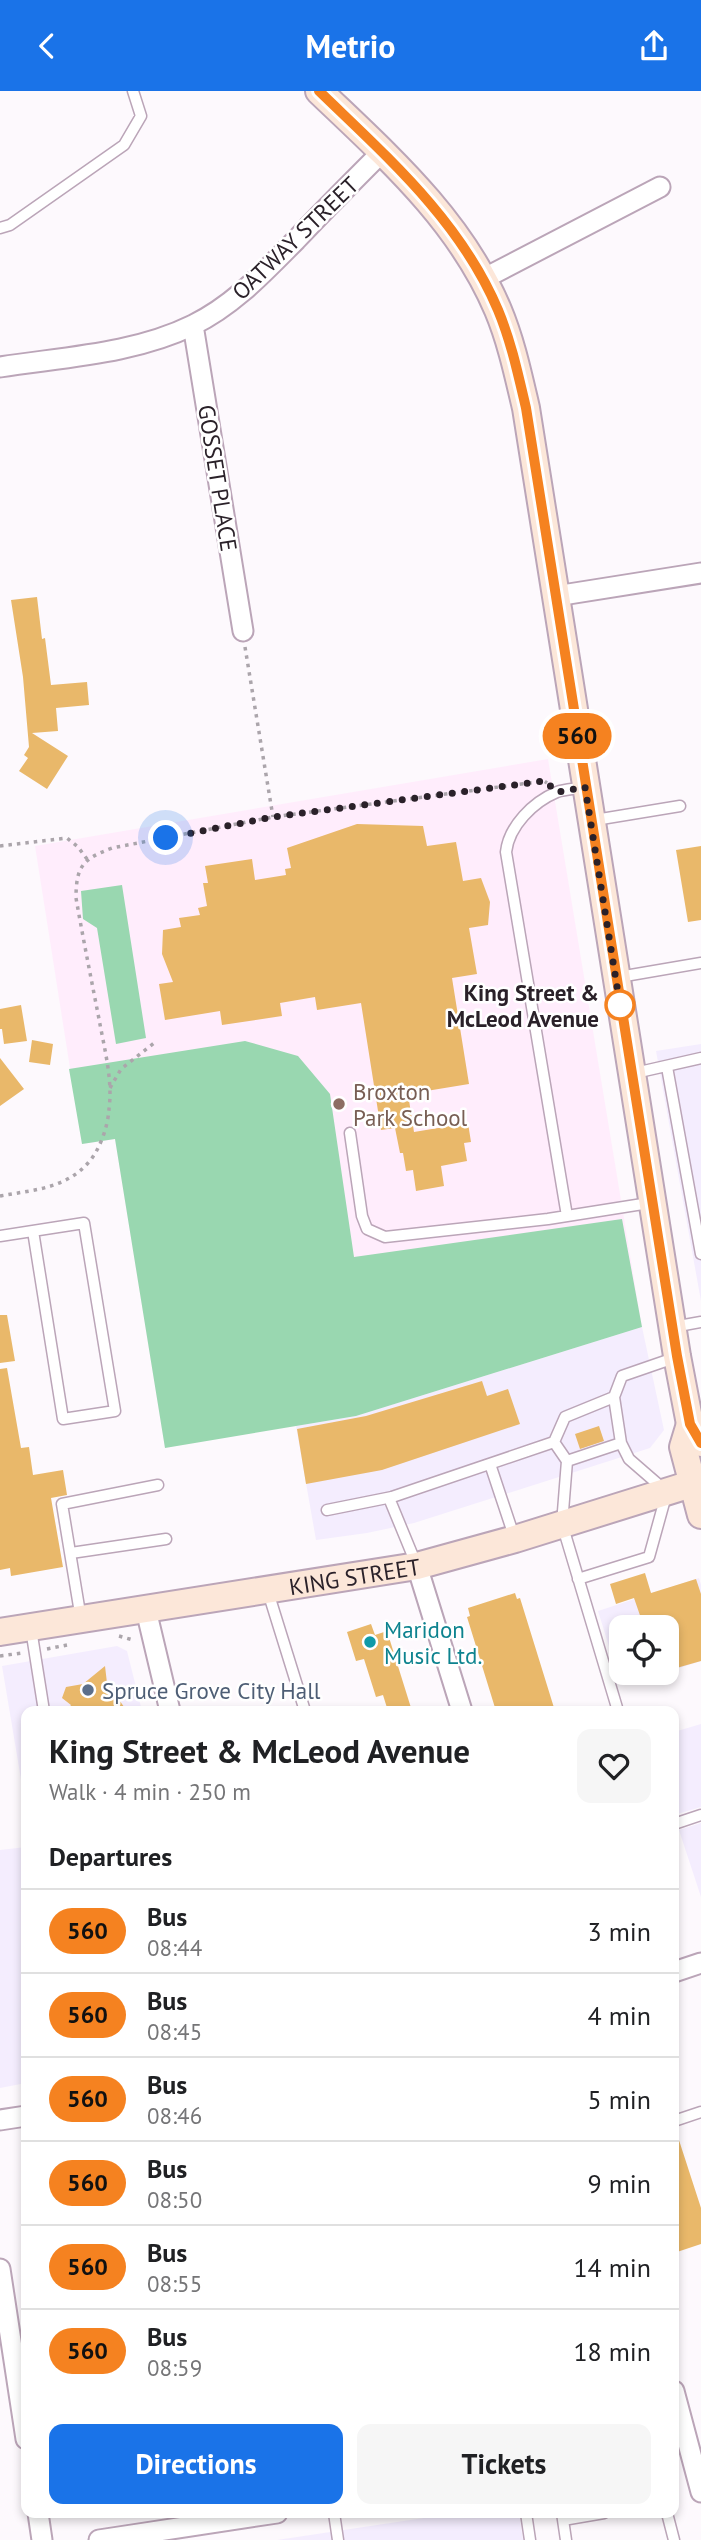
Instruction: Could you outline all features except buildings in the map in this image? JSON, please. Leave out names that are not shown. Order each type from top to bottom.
[{"type":"street","points":[[319,91],[438,211],[462,244],[483,279],[509,341],[518,374],[672,1327],[692,1418],[683,1447],[687,1486],[701,1515]]},
{"type":"street","name":"OATWAY STREET","points":[[0,367],[116,349],[155,340],[193,325],[223,307],[253,283],[382,152]]},
{"type":"street","points":[[483,279],[660,187]]},
{"type":"street","name":"GOSSET PLACE","points":[[193,325],[243,631]]},
{"type":"street","points":[[556,596],[701,573]]},
{"type":"street","name":"KING STREET","points":[[0,1632],[32,1639],[81,1620],[417,1566],[687,1486]]},
{"type":"street","points":[[417,1566],[460,1706]]},
{"type":"street","points":[[146,1610],[169,1706]]},
{"type":"street","points":[[679,1970],[701,1963]]},
{"type":"street","points":[[0,2120],[21,2117]]},
{"type":"street","points":[[0,2269],[21,2406]]},
{"type":"street","points":[[679,2409],[701,2492]]},
{"type":"street","points":[[39,2518],[42,2540]]},
{"type":"street","points":[[99,2540],[191,2520],[216,2518]]},
{"type":"lane","points":[[0,228],[10,225],[124,145],[141,116],[133,91]]},
{"type":"lane","points":[[567,1216],[506,852],[507,839],[522,816],[558,792],[585,787]]},
{"type":"lane","points":[[591,821],[680,806]]},
{"type":"lane","points":[[615,978],[701,963]]},
{"type":"lane","points":[[631,1074],[701,1058]]},
{"type":"lane","points":[[667,1067],[701,1254]]},
{"type":"lane","points":[[350,1133],[362,1216],[367,1229],[376,1235],[394,1237],[652,1203]]},
{"type":"lane","points":[[0,1236],[84,1223],[115,1411],[63,1419],[33,1231]]},
{"type":"lane","points":[[672,1327],[701,1322]]},
{"type":"lane","points":[[578,1579],[649,1557],[687,1486],[629,1459],[621,1443],[614,1397],[622,1376],[677,1356]]},
{"type":"lane","points":[[327,1510],[389,1498],[554,1442],[565,1417],[614,1397]]},
{"type":"lane","points":[[554,1442],[567,1461],[562,1524],[616,1706]]},
{"type":"lane","points":[[567,1461],[621,1443]]},
{"type":"lane","points":[[490,1464],[515,1539]]},
{"type":"lane","points":[[81,1620],[62,1504],[158,1485]]},
{"type":"lane","points":[[389,1498],[417,1566]]},
{"type":"lane","points":[[71,1553],[166,1539]]},
{"type":"lane","points":[[268,1591],[303,1706]]},
{"type":"lane","points":[[32,1639],[43,1706]]},
{"type":"lane","points":[[679,1822],[701,1815]]},
{"type":"lane","points":[[679,2119],[701,2112]]},
{"type":"lane","points":[[335,2518],[338,2540]]},
{"type":"lane","points":[[527,2518],[530,2540]]},
{"type":"lane","points":[[563,2518],[566,2540]]},
{"type":"lane","points":[[668,2518],[674,2540]]},
{"type":"path","points":[[243,631],[273,817]]},
{"type":"path","points":[[0,1196],[54,1187],[71,1177],[89,1162],[106,1126],[110,1090],[76,898],[76,878],[88,859],[112,848],[273,817],[544,781],[558,792]]},
{"type":"path","points":[[0,846],[66,838],[88,859]]},
{"type":"path","points":[[110,1090],[121,1069],[154,1042]]},
{"type":"path","points":[[118,1636],[133,1640]]},
{"type":"path","points":[[0,1656],[32,1639],[70,1645]]},
{"type":"shaded area","name":"Broxton Park School","points":[[548,759],[642,1327],[165,1448],[115,1139],[82,1144],[35,846]]},
{"type":"shaded area","points":[[701,1044],[701,1301],[656,1051]]},
{"type":"shaded area","points":[[642,1327],[664,1430],[650,1448],[414,1523],[316,1540],[296,1426],[356,1416]]},
{"type":"shaded area","points":[[699,1578],[701,1661],[679,1668],[679,1615],[609,1615],[609,1646],[598,1611]]},
{"type":"shaded area","points":[[117,1646],[127,1651],[141,1706],[21,1706],[21,1779],[2,1666]]},
{"type":"shaded area","points":[[701,1724],[701,1807],[679,1814],[679,1731]]},
{"type":"shaded area","points":[[701,1823],[701,1897],[679,1830]]},
{"type":"shaded area","points":[[21,1848],[21,2084],[0,2088],[0,1850]]},
{"type":"shaded area","points":[[424,2518],[520,2518],[523,2540],[277,2540]]},
{"type":"green space","points":[[122,885],[146,1038],[116,1044],[97,928],[83,919],[81,891]]},
{"type":"green space","points":[[245,1041],[298,1056],[330,1094],[354,1257],[622,1219],[642,1327],[356,1416],[165,1448],[115,1139],[82,1144],[69,1069]]},
{"type":"bus line","name":"560","points":[[319,91],[411,180],[438,211],[483,279],[498,309],[509,341],[526,408],[677,1356],[690,1424],[701,1443]]},
{"type":"place","name":"King Street & McLeod Avenue","points":[[620,1005]]},
{"type":"place","name":"Broxton Park School","points":[[339,1104]]},
{"type":"place","name":"Maridon Music Ltd.","points":[[370,1642]]},
{"type":"place","name":"Spruce Grove City Hall","points":[[88,1690]]},
{"type":"route","points":[[166,838],[273,817],[544,781],[558,792],[585,787],[620,1005]]}]
